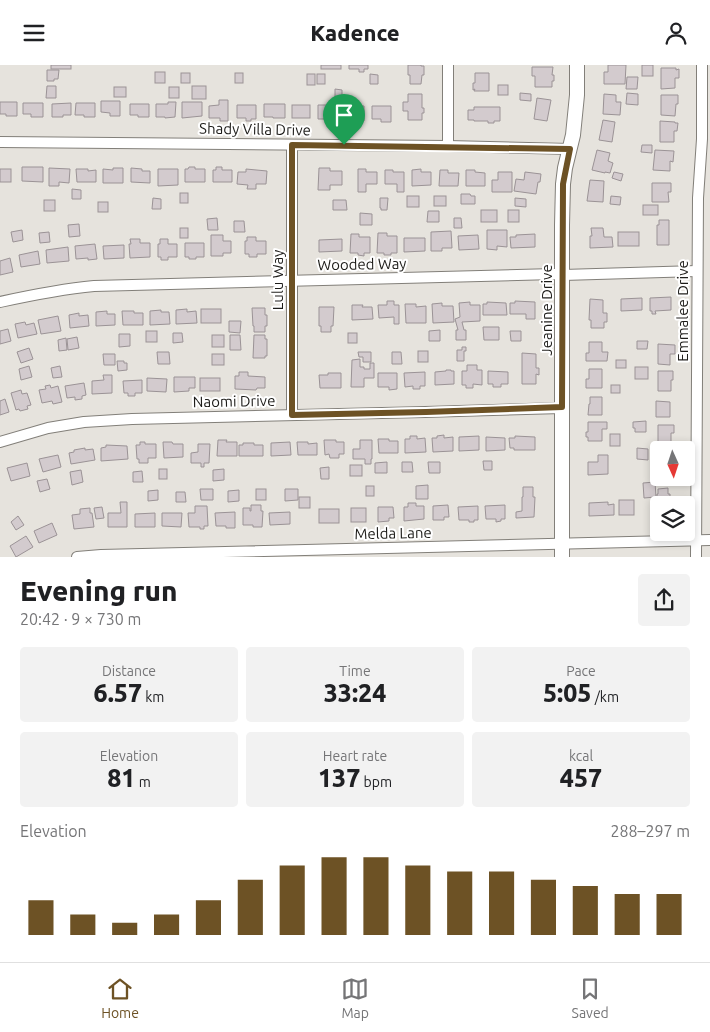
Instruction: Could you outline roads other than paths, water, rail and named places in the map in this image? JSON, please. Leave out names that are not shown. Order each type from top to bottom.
[{"type":"street","points":[[448,65],[448,146]]},
{"type":"street","name":"Jeanine Drive","points":[[562,551],[563,184],[573,135],[577,95],[577,65]]},
{"type":"street","name":"Emmalee Drive","points":[[696,557],[697,271],[698,198],[702,139],[702,65]]},
{"type":"street","name":"Shady Villa Drive","points":[[0,142],[448,146],[570,149]]},
{"type":"street","name":"Lulu Way","points":[[292,145],[292,415]]},
{"type":"street","name":"Wooded Way","points":[[0,302],[65,288],[94,286],[697,271]]},
{"type":"street","name":"Naomi Drive","points":[[0,442],[48,428],[84,422],[132,419],[562,407]]},
{"type":"street","name":"Melda Lane","points":[[77,557],[101,555],[562,551],[710,540]]}]
